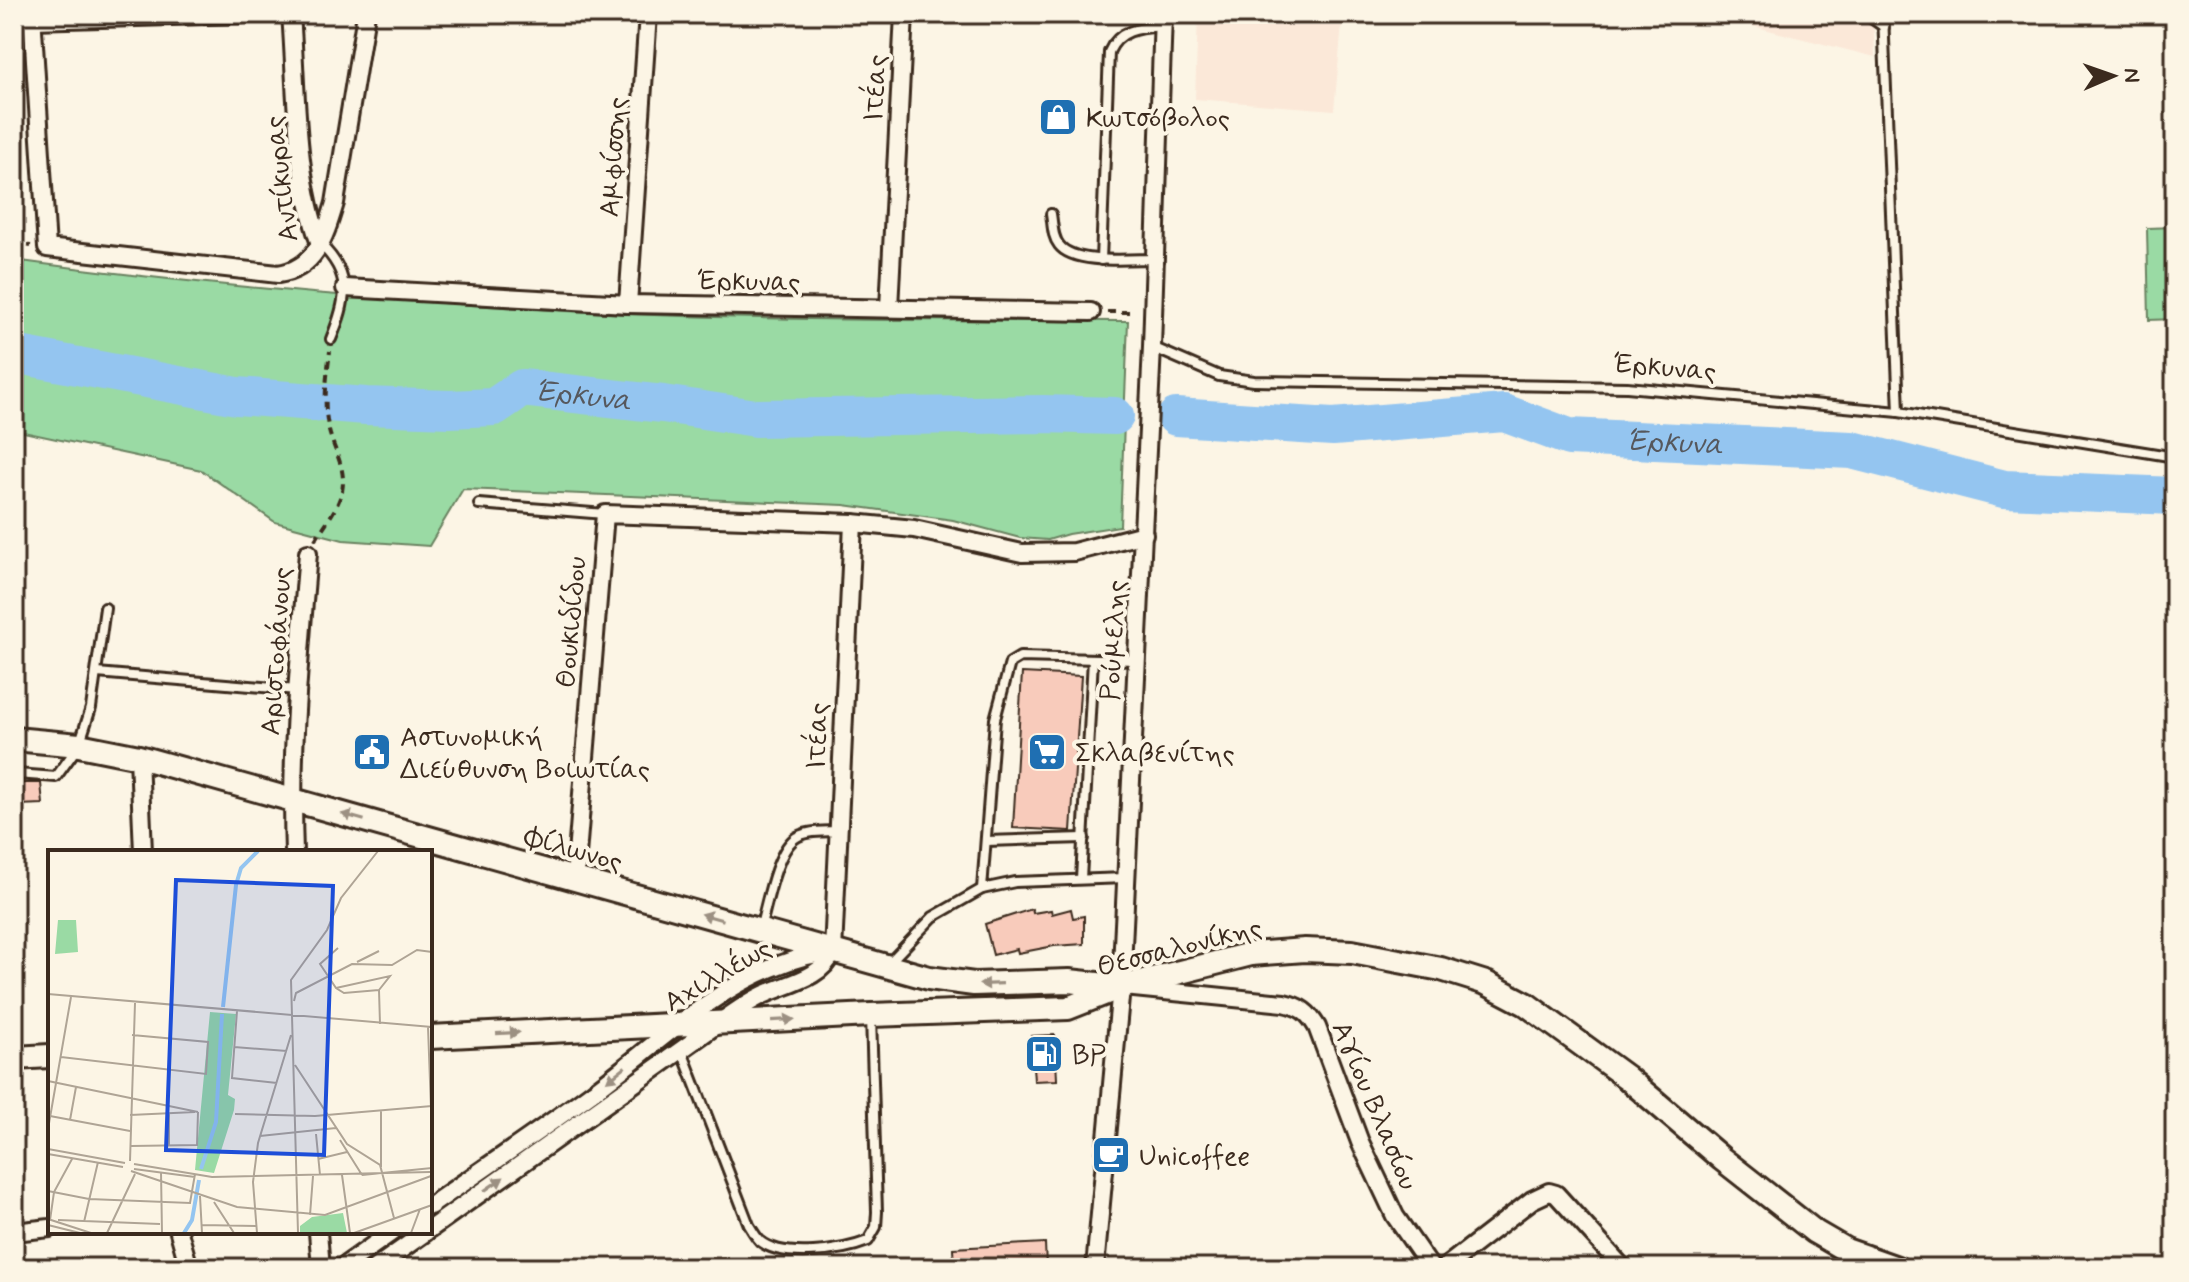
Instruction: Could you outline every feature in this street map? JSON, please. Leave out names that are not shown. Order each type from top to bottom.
[{"type":"main road","name":"Φίλωνος","points":[[14,739],[79,745],[139,757],[833,952],[952,982],[1069,981],[1121,987]]},
{"type":"main road","name":"Θεσσαλονίκης","points":[[432,1037],[1068,1008],[1121,987],[1251,954],[1305,950],[1352,952],[1410,962],[1486,983],[1526,1004],[1583,1044],[1815,1232],[1846,1250],[1889,1267]]},
{"type":"main road","points":[[14,1058],[48,1056]]},
{"type":"street","points":[[32,17],[241,14]]},
{"type":"street","name":"Αντίκυρας","points":[[32,17],[47,248],[278,274],[295,272],[320,244],[309,214],[302,169],[291,14]]},
{"type":"street","points":[[320,244],[335,203],[366,14]]},
{"type":"street","name":"Αμφίσσης","points":[[628,304],[648,14]]},
{"type":"street","name":"Ιτέας","points":[[889,308],[904,14]]},
{"type":"street","name":"Ρούμελης","points":[[1095,1268],[1121,987],[1127,878],[1152,347],[1162,20]]},
{"type":"street","name":"Έρκυνας","points":[[345,288],[628,304],[1091,312]]},
{"type":"street","points":[[605,514],[853,523],[914,529],[1022,553],[1074,552],[1144,534]]},
{"type":"street","name":"Θουκιδίδου","points":[[575,879],[605,514]]},
{"type":"street","name":"Ιτέας","points":[[833,952],[853,523]]},
{"type":"street","name":"Αριστοφάνους","points":[[294,850],[297,690],[308,553]]},
{"type":"street","points":[[139,757],[143,850]]},
{"type":"street","name":"Αχιλλέως","points":[[432,1228],[719,1023],[762,995],[823,969],[833,952]]},
{"type":"street","name":"Αχιλλέως","points":[[432,1205],[590,1094],[677,1025],[748,980],[809,955],[833,952]]},
{"type":"street","name":"Αγίου Βλασίου","points":[[1121,987],[1284,1003],[1299,1006],[1309,1013],[1360,1142],[1395,1216],[1431,1268]]},
{"type":"street","points":[[1444,1268],[1532,1200],[1549,1192],[1556,1194],[1623,1268]]},
{"type":"street","points":[[14,1232],[48,1228]]},
{"type":"street","points":[[180,1234],[189,1268]]},
{"type":"street","points":[[318,1234],[321,1268]]},
{"type":"street","points":[[341,1268],[389,1234]]},
{"type":"street","name":"Αχιλλέως","points":[[375,1268],[424,1234]]},
{"type":"lane","points":[[1866,14],[1884,27]]},
{"type":"lane","points":[[1883,14],[1899,412]]},
{"type":"lane","points":[[1101,260],[1109,52],[1127,31],[1162,20]]},
{"type":"lane","points":[[1051,214],[1054,236],[1061,249],[1101,260],[1153,259]]},
{"type":"lane","points":[[320,244],[334,257],[345,288],[340,318],[331,339]]},
{"type":"lane","name":"Έρκυνας","points":[[1152,347],[1219,376],[1254,381],[1627,387],[1899,412],[2175,457]]},
{"type":"lane","points":[[479,504],[605,514]]},
{"type":"lane","points":[[14,769],[17,774],[56,777],[79,745],[91,708],[105,608]]},
{"type":"lane","points":[[982,889],[995,719],[1010,663],[1020,657],[1137,660]]},
{"type":"lane","points":[[1081,879],[1093,659]]},
{"type":"lane","points":[[97,673],[297,690]]},
{"type":"lane","points":[[759,931],[782,854],[794,838],[838,831]]},
{"type":"lane","points":[[986,841],[1084,838]]},
{"type":"lane","points":[[886,966],[933,917],[982,889],[1015,882],[1127,878]]},
{"type":"lane","points":[[682,1051],[749,1225],[759,1240],[789,1252],[851,1248],[868,1241],[876,1227],[871,1015]]},
{"type":"path","points":[[1091,312],[1153,312]]},
{"type":"path","name":"Αριστοφάνους","points":[[308,553],[342,493],[343,470],[328,431],[327,370]]},
{"type":"shaded area","points":[[1198,14],[1343,14],[1334,110],[1195,99]]},
{"type":"shaded area","points":[[1705,14],[1873,14],[1875,57]]},
{"type":"green space","points":[[2175,227],[2175,319],[2149,320],[2147,228]]},
{"type":"green space","points":[[14,260],[243,287],[550,310],[752,318],[1128,321],[1120,526],[1048,540],[1020,538],[953,520],[844,505],[463,489],[429,546],[343,540],[275,522],[201,470],[14,430]]},
{"type":"building","name":"Σκλαβενίτης","points":[[1022,673],[1081,676],[1071,831],[1013,828]]},
{"type":"building","points":[[17,783],[41,783],[43,804],[18,805]]},
{"type":"building","points":[[1032,909],[1033,913],[1051,910],[1052,914],[1071,909],[1073,918],[1084,916],[1084,944],[1018,953],[1017,949],[993,955],[985,924]]},
{"type":"building","points":[[1055,1035],[1057,1080],[1034,1081],[1031,1036]]},
{"type":"building","points":[[1045,1243],[1046,1268],[954,1268],[953,1248]]},
{"type":"waterway","name":"Έρκυνα","points":[[14,354],[237,396],[366,406],[494,407],[522,388],[756,418],[1115,416]]},
{"type":"waterway","name":"Έρκυνα","points":[[1176,417],[1333,427],[1504,413],[1569,437],[1852,450],[2004,489],[2175,496]]},
{"type":"place","name":"Κωτσόβολος","points":[[1058,117]]},
{"type":"place","name":"Αστυνομική Διεύθυνση Βοιωτίας","points":[[372,752]]},
{"type":"place","name":"Σκλαβενίτης","points":[[1047,752]]},
{"type":"place","name":"BP","points":[[1044,1054]]},
{"type":"place","name":"Unicoffee","points":[[1111,1155]]}]
